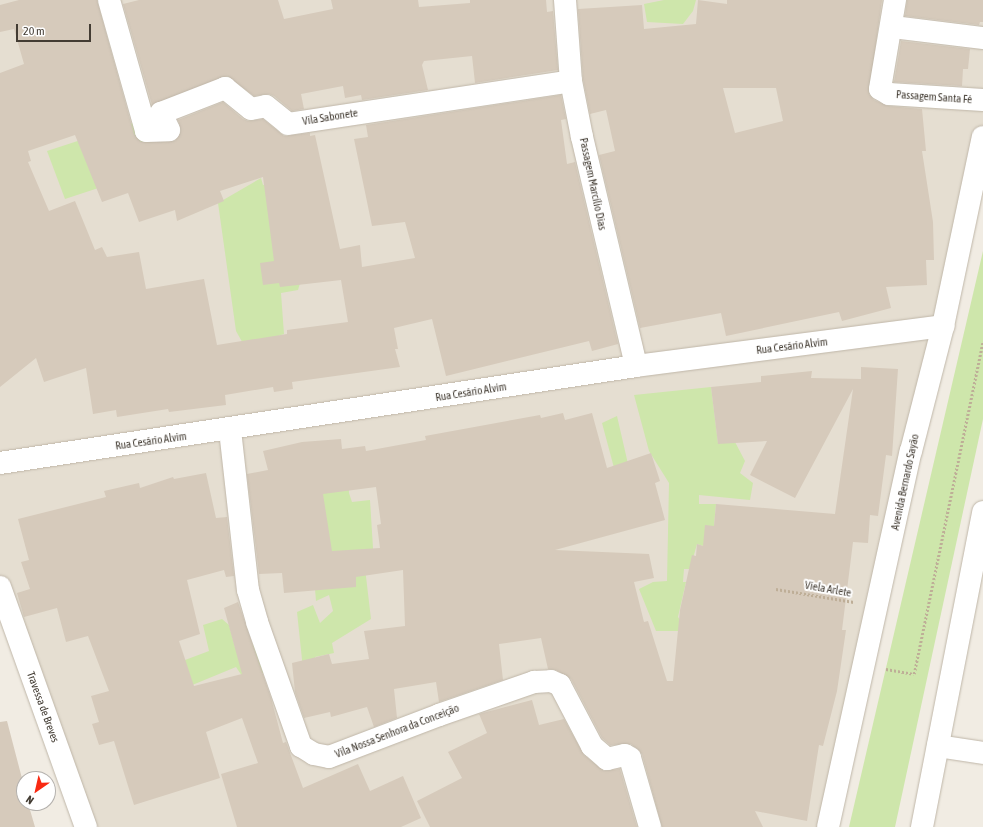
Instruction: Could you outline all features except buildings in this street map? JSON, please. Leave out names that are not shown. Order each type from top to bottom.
[{"type":"street","name":"Vila Sabonete","points":[[109,0],[146,132],[169,130],[161,113],[225,88],[251,109],[266,106],[288,124],[572,81]]},
{"type":"street","name":"Passagem Marcílio Dias","points":[[565,0],[572,81],[595,198],[636,366]]},
{"type":"street","name":"Passagem Santa Fé","points":[[895,0],[880,89],[889,94],[983,100]]},
{"type":"street","points":[[901,28],[983,38]]},
{"type":"street","name":"Avenida Bernardo Sayão","points":[[828,827],[865,666],[911,451],[943,326],[983,137]]},
{"type":"street","name":"Rua Cesário Alvim","points":[[0,463],[230,430],[636,366],[943,326]]},
{"type":"street","name":"Vila Nossa Senhora da Conceição","points":[[230,430],[248,590],[257,622],[301,746],[314,754],[329,757],[439,714],[534,682],[551,681],[560,686],[592,746],[607,759],[625,755],[630,758],[650,827]]},
{"type":"street","points":[[922,827],[983,512]]},
{"type":"street","name":"Travessa de Breves","points":[[0,587],[86,827]]},
{"type":"street","points":[[938,746],[983,753]]},
{"type":"path","points":[[865,666],[914,674],[983,341]]},
{"type":"path","name":"Viela Arlete","points":[[776,589],[878,606]]},
{"type":"shaded area","points":[[0,0],[983,0],[983,137],[828,827],[86,827],[0,587]]},
{"type":"green space","points":[[664,0],[696,0],[693,11],[683,24],[647,22],[644,4]]},
{"type":"green space","points":[[136,122],[168,165],[65,199],[47,151]]},
{"type":"green space","points":[[261,178],[263,185],[280,179],[304,270],[298,290],[281,293],[284,334],[245,347],[236,331],[218,203]]},
{"type":"green space","points":[[983,251],[983,419],[895,827],[849,827]]},
{"type":"green space","points":[[711,387],[718,443],[735,442],[745,461],[740,473],[753,483],[750,500],[699,495],[699,504],[716,504],[714,526],[703,546],[697,544],[690,569],[684,569],[683,582],[686,582],[678,617],[688,631],[656,631],[639,589],[653,582],[667,581],[669,483],[649,451],[634,395]]},
{"type":"green space","points":[[617,416],[634,490],[617,479],[602,423]]},
{"type":"green space","points":[[348,463],[349,493],[352,502],[370,500],[374,564],[365,568],[371,619],[332,643],[334,653],[315,657],[315,666],[303,669],[297,612],[313,605],[320,623],[333,611],[329,595],[316,601],[314,577],[324,507],[319,469]]},
{"type":"green space","points":[[222,619],[229,625],[235,647],[258,644],[263,673],[242,676],[236,667],[185,688],[185,660],[209,651],[203,625]]}]
